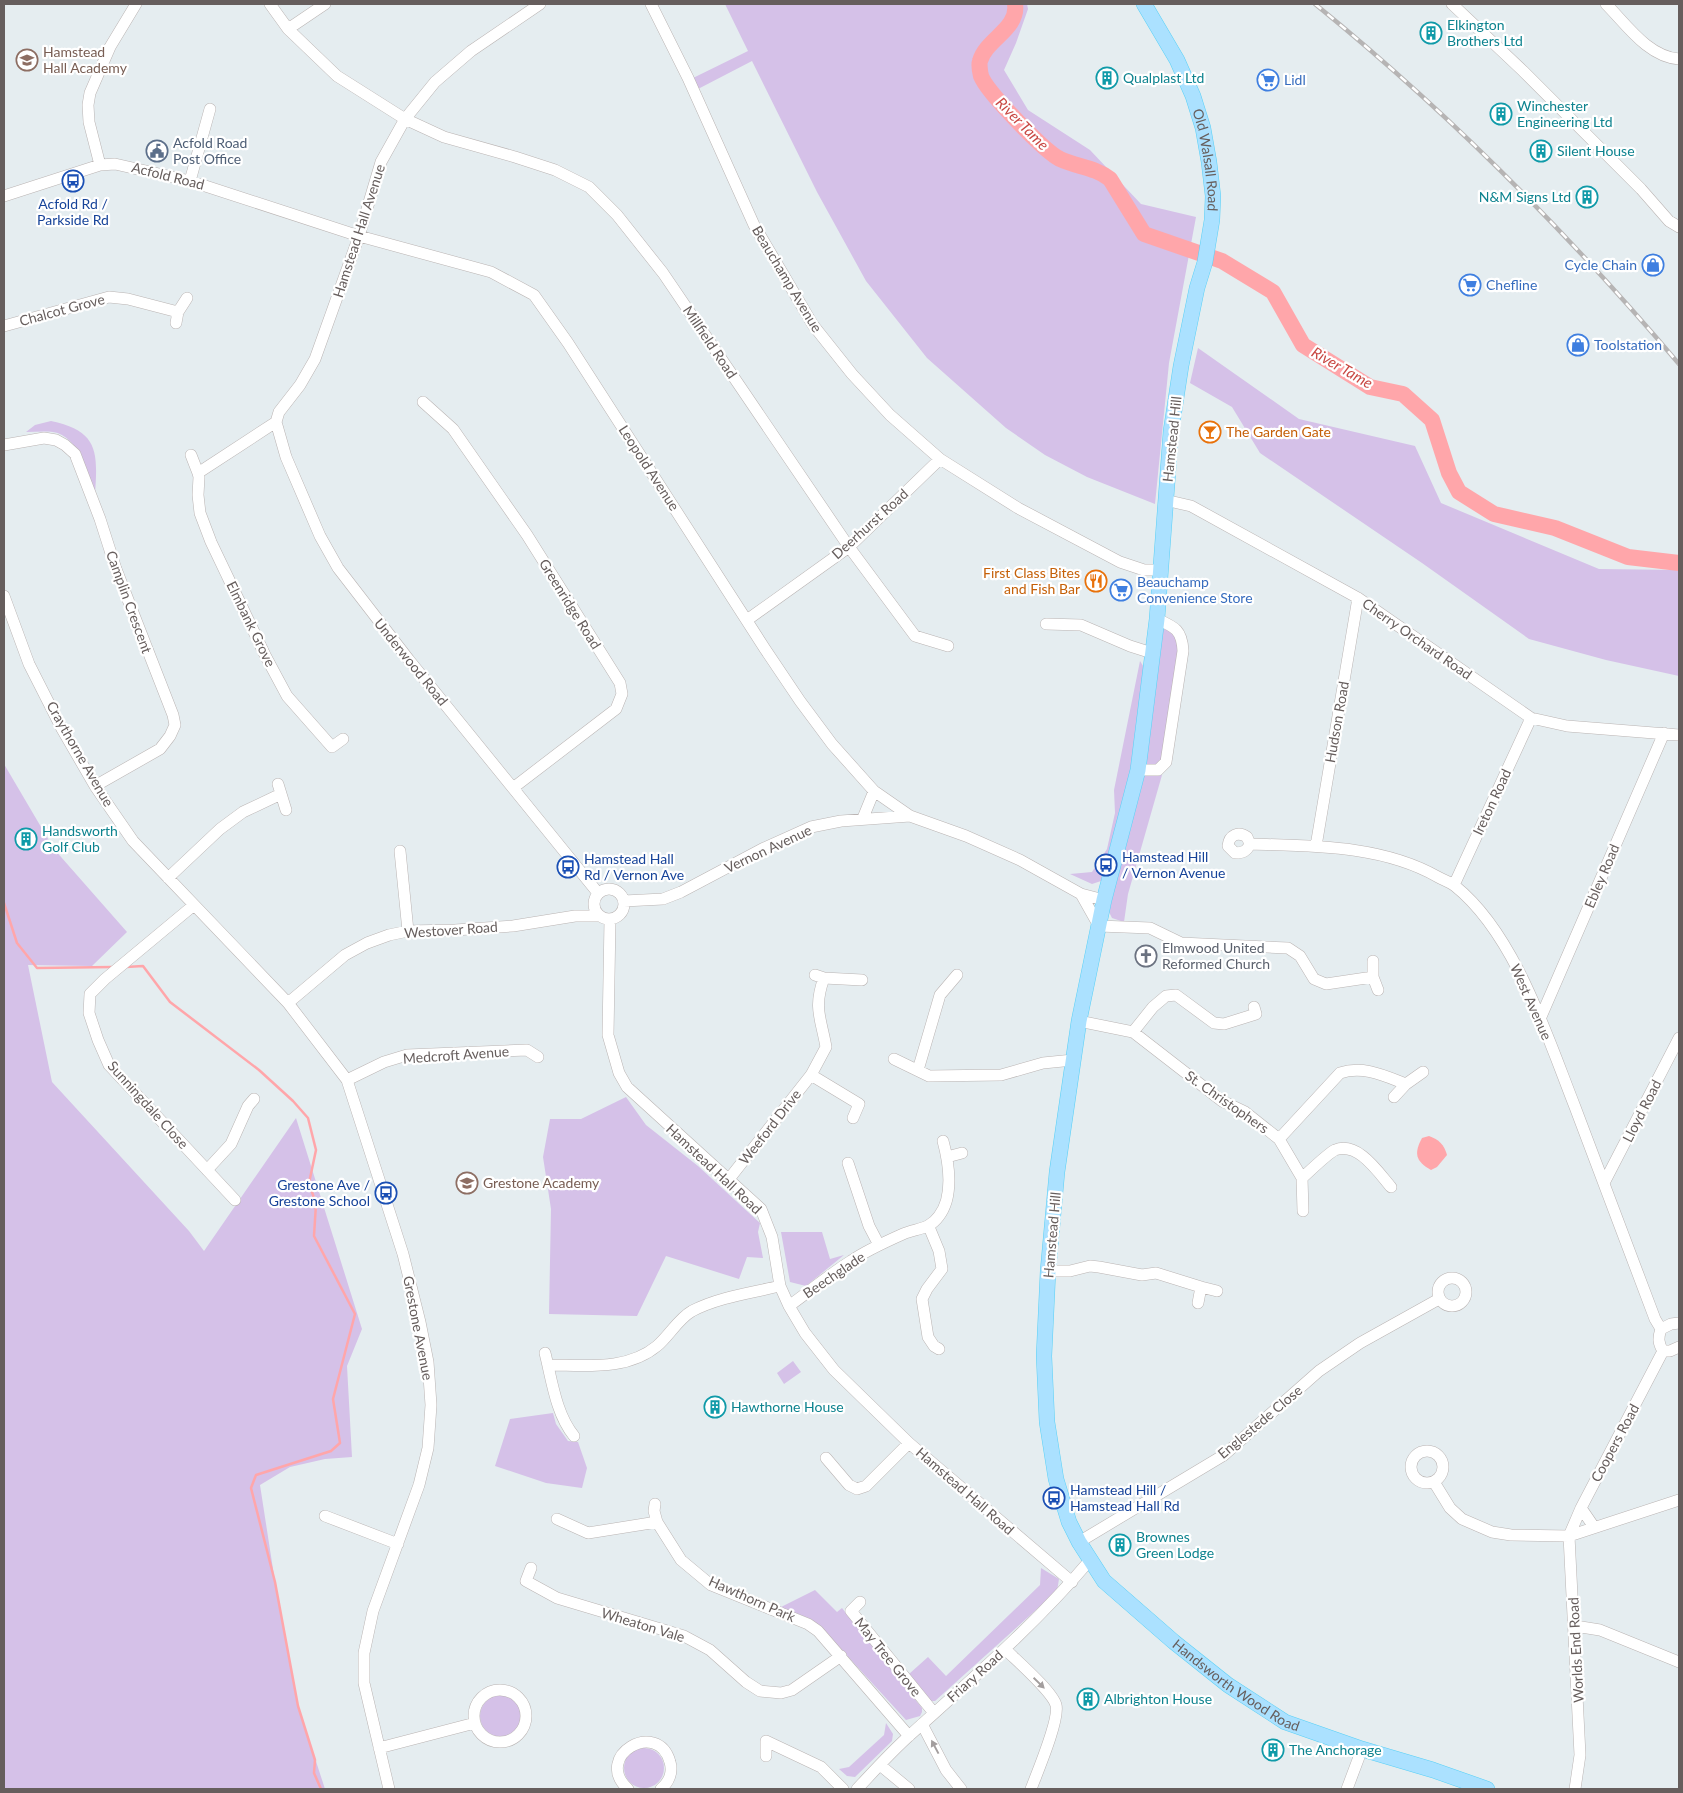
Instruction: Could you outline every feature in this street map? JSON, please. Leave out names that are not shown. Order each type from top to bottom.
[{"type":"main road","name":"Old Walsall Road","points":[[1144,4],[1177,60],[1193,96],[1203,128],[1212,187],[1212,220],[1205,262]]},
{"type":"main road","name":"Hamstead Hill","points":[[1079,1542],[1069,1522],[1056,1478],[1047,1422],[1044,1356],[1048,1271],[1057,1172],[1079,1021],[1104,900],[1138,770],[1157,619],[1171,431],[1181,366],[1205,262]]},
{"type":"main road","name":"Handsworth Wood Road","points":[[1079,1542],[1104,1581],[1163,1633],[1228,1685],[1285,1722],[1487,1789]]},
{"type":"street","points":[[100,165],[89,122],[88,106],[90,93],[110,47],[136,4]]},
{"type":"street","name":"Millfield Road","points":[[270,4],[288,29],[337,76],[405,119],[444,137],[554,170],[590,187],[617,214],[663,273],[849,547],[915,636],[948,646]]},
{"type":"street","points":[[288,29],[326,4]]},
{"type":"street","name":"Hamstead Hall Avenue","points":[[276,422],[279,412],[300,385],[315,359],[359,236],[381,162],[405,119],[436,82],[464,58],[540,4]]},
{"type":"street","name":"Beauchamp Avenue","points":[[651,4],[688,78],[754,225],[813,326],[852,374],[890,415],[940,459],[1018,508],[1120,562],[1144,570],[1161,570]]},
{"type":"street","points":[[1452,4],[1523,71],[1634,182],[1669,221],[1679,227]]},
{"type":"street","points":[[1606,4],[1645,44],[1661,54],[1679,59]]},
{"type":"street","points":[[190,181],[212,109]]},
{"type":"street","name":"Acfold Road","points":[[4,196],[100,165],[115,164],[190,181],[359,236]]},
{"type":"street","name":"Leopold Avenue","points":[[359,236],[492,272],[534,295],[568,342],[800,701],[832,744],[874,791],[910,816]]},
{"type":"street","name":"Chalcot Grove","points":[[4,326],[109,297],[128,299],[177,318],[187,298]]},
{"type":"street","name":"Greenridge Road","points":[[423,402],[453,429],[499,494],[620,683],[622,694],[616,710],[513,788]]},
{"type":"street","points":[[198,473],[276,422]]},
{"type":"street","name":"Underwood Road","points":[[276,422],[286,457],[320,536],[338,568],[409,660],[600,894]]},
{"type":"street","name":"Camplin Crescent","points":[[4,445],[44,438],[56,440],[75,454],[100,519],[116,569],[173,716],[175,725],[170,736],[160,749],[95,786]]},
{"type":"street","name":"Elmbank Grove","points":[[191,455],[198,473],[200,513],[211,542],[265,655],[287,696],[332,747],[343,739]]},
{"type":"street","name":"Deerhurst Road","points":[[747,620],[849,547],[940,459]]},
{"type":"street","name":"Cherry Orchard Road","points":[[1165,500],[1191,506],[1358,598],[1531,718],[1567,726],[1679,735]]},
{"type":"street","name":"Craythorne Avenue","points":[[4,596],[29,664],[62,729],[95,786],[133,841],[288,1003]]},
{"type":"street","name":"Hudson Road","points":[[1316,846],[1358,598]]},
{"type":"street","points":[[1138,770],[1158,770],[1166,762],[1183,651],[1183,639],[1177,630],[1157,619]]},
{"type":"street","points":[[1046,624],[1081,626],[1152,653]]},
{"type":"street","name":"Ireton Road","points":[[1454,885],[1531,718]]},
{"type":"street","name":"Ebley Road","points":[[1540,1019],[1664,733]]},
{"type":"street","points":[[168,878],[220,829],[280,789],[286,810]]},
{"type":"street","points":[[862,818],[874,791]]},
{"type":"street","name":"Vernon Avenue","points":[[624,902],[663,899],[681,892],[762,849],[811,827],[862,818],[910,816],[966,836],[1020,860],[1081,894],[1104,900]]},
{"type":"street","name":"West Avenue","points":[[1250,844],[1316,846],[1376,854],[1421,867],[1454,885],[1480,910],[1509,952],[1540,1019],[1655,1319],[1661,1329]]},
{"type":"street","points":[[400,851],[408,930]]},
{"type":"street","points":[[575,916],[600,894],[617,891],[621,894],[624,902],[621,914],[604,918],[594,910],[600,894]]},
{"type":"street","points":[[1081,894],[1099,926],[1150,928],[1181,943],[1288,948],[1300,956],[1314,979],[1326,984],[1373,977]]},
{"type":"street","name":"Sunningdale Close","points":[[194,905],[118,968],[90,994],[89,1014],[109,1065],[235,1200]]},
{"type":"street","name":"Westover Road","points":[[288,1003],[344,955],[367,943],[408,930],[455,930],[513,926],[575,916],[604,918]]},
{"type":"street","name":"Hamstead Hall Road","points":[[604,918],[608,1035],[619,1072],[627,1087],[761,1209],[772,1237],[780,1286],[789,1306],[805,1333],[834,1370],[909,1443],[1072,1582]]},
{"type":"street","points":[[1373,961],[1373,977],[1378,990]]},
{"type":"street","points":[[918,1070],[940,995],[957,974]]},
{"type":"street","name":"Weeford Drive","points":[[729,1179],[811,1076],[826,1047],[818,1017],[819,976],[862,980]]},
{"type":"street","points":[[1133,1032],[1153,1007],[1166,996],[1176,995],[1214,1023],[1224,1024],[1256,1014],[1254,1007]]},
{"type":"street","name":"Grestone Avenue","points":[[288,1003],[347,1080],[403,1254],[428,1362],[431,1405],[428,1448],[419,1485],[373,1612],[364,1653],[364,1682],[389,1789]]},
{"type":"street","name":"St. Christophers","points":[[1079,1021],[1133,1032],[1222,1101],[1244,1112],[1279,1139],[1302,1178],[1303,1211]]},
{"type":"street","name":"Lloyd Road","points":[[1604,1183],[1679,1038]]},
{"type":"street","name":"Medcroft Avenue","points":[[347,1080],[384,1062],[407,1055],[527,1050],[538,1057]]},
{"type":"street","points":[[894,1058],[929,1076],[1001,1075],[1043,1064],[1073,1060]]},
{"type":"street","points":[[1279,1139],[1340,1073],[1348,1070],[1362,1070],[1378,1073],[1406,1084]]},
{"type":"street","points":[[1394,1097],[1406,1084],[1423,1072]]},
{"type":"street","name":"Weeford Drive","points":[[811,1076],[859,1104],[853,1118]]},
{"type":"street","points":[[207,1170],[232,1144],[248,1106],[255,1099]]},
{"type":"street","points":[[939,1349],[928,1337],[922,1299],[942,1269],[940,1251],[929,1227],[940,1216],[946,1201],[947,1157],[943,1141]]},
{"type":"street","points":[[1302,1178],[1335,1150],[1349,1148],[1360,1153],[1391,1186]]},
{"type":"street","points":[[947,1157],[962,1153]]},
{"type":"street","name":"Beechglade","points":[[848,1170],[869,1226],[879,1245]]},
{"type":"street","name":"Beechglade","points":[[789,1306],[851,1261],[879,1245],[905,1233],[929,1227]]},
{"type":"street","points":[[1048,1271],[1070,1271],[1090,1266],[1100,1266],[1142,1274],[1156,1273],[1217,1291]]},
{"type":"street","points":[[574,1436],[560,1413],[546,1359],[594,1366],[634,1360],[649,1353],[663,1341],[690,1312],[728,1298],[780,1286]]},
{"type":"street","points":[[1198,1303],[1201,1287]]},
{"type":"street","name":"Englestede Close","points":[[1079,1542],[1224,1454],[1319,1372],[1360,1343],[1439,1299]]},
{"type":"street","points":[[1679,1323],[1670,1324],[1661,1329],[1658,1337],[1663,1351],[1670,1351],[1679,1347]]},
{"type":"street","name":"Coopers Road","points":[[1569,1536],[1581,1508],[1663,1351]]},
{"type":"street","points":[[826,1458],[849,1486],[857,1489],[866,1486],[909,1443]]},
{"type":"street","points":[[1434,1482],[1450,1508],[1462,1519],[1492,1532],[1511,1535],[1569,1536],[1679,1500]]},
{"type":"street","name":"Hawthorn Park","points":[[656,1504],[654,1511],[657,1522],[681,1560],[711,1585],[808,1624],[826,1639],[909,1736]]},
{"type":"street","points":[[1581,1508],[1594,1527]]},
{"type":"street","points":[[325,1516],[398,1544]]},
{"type":"street","points":[[557,1519],[588,1533],[657,1522]]},
{"type":"street","name":"Worlds End Road","points":[[1569,1536],[1580,1755],[1575,1789]]},
{"type":"street","name":"Friary Road","points":[[857,1789],[909,1736],[1005,1649],[1072,1582],[1090,1560]]},
{"type":"street","name":"Wheaton Vale","points":[[531,1568],[526,1582],[557,1598],[684,1636],[710,1650],[746,1682],[760,1691],[781,1694],[792,1690],[841,1656]]},
{"type":"street","name":"May Tree Grove","points":[[860,1602],[851,1611],[934,1713]]},
{"type":"street","points":[[1575,1626],[1600,1630],[1679,1662]]},
{"type":"street","points":[[1005,1649],[1050,1694],[1057,1706],[1055,1722],[1031,1789]]},
{"type":"street","points":[[495,1691],[508,1691],[514,1694],[526,1709],[524,1728],[516,1738],[503,1743],[490,1741],[480,1733],[474,1723],[474,1714],[478,1702],[488,1693],[495,1691]]},
{"type":"street","points":[[379,1748],[474,1723]]},
{"type":"street","points":[[922,1724],[946,1770],[960,1789]]},
{"type":"street","points":[[766,1756],[766,1741],[821,1767],[836,1787]]},
{"type":"street","points":[[628,1789],[620,1780],[618,1773],[619,1760],[622,1754],[632,1745],[644,1742],[657,1745],[663,1749],[670,1760],[670,1774],[661,1789]]},
{"type":"street","points":[[1347,1789],[1362,1749]]},
{"type":"street","points":[[880,1765],[909,1789]]},
{"type":"shaded area","points":[[725,4],[1027,4],[1028,9],[1004,70],[1028,110],[1090,150],[1141,204],[1196,217],[1169,363],[1155,504],[1087,477],[1045,455],[1006,428],[927,358],[866,281],[817,192],[752,61],[698,89],[693,78],[748,51]]},
{"type":"shaded area","points":[[1198,348],[1299,419],[1415,446],[1441,503],[1599,569],[1679,570],[1679,676],[1606,660],[1529,639],[1422,563],[1260,453],[1232,407],[1190,383]]},
{"type":"shaded area","points":[[51,421],[67,425],[78,431],[92,445],[96,466],[95,494],[81,457],[69,440],[53,432],[26,432],[35,425]]},
{"type":"shaded area","points":[[1163,626],[1180,638],[1163,759],[1157,765],[1142,764]]},
{"type":"shaded area","points":[[1140,661],[1145,669],[1130,781],[1101,881],[1092,884],[1070,874],[1092,872],[1107,849],[1115,813],[1114,790]]},
{"type":"shaded area","points":[[4,764],[54,849],[127,932],[92,966],[28,965],[52,1082],[189,1231],[204,1251],[296,1118],[362,1329],[347,1366],[352,1457],[325,1459],[290,1467],[260,1485],[275,1582],[298,1706],[325,1789],[4,1789]]},
{"type":"shaded area","points":[[1162,775],[1128,894],[1124,922],[1112,918],[1109,912],[1139,780],[1143,776]]},
{"type":"shaded area","points":[[626,1097],[646,1125],[698,1166],[760,1223],[758,1232],[763,1258],[747,1257],[739,1279],[666,1256],[637,1316],[549,1314],[551,1209],[543,1157],[550,1119],[581,1119]]},
{"type":"shaded area","points":[[1429,1136],[1441,1143],[1447,1155],[1437,1167],[1431,1170],[1419,1160],[1417,1152],[1422,1138]]},
{"type":"shaded area","points":[[781,1232],[822,1232],[830,1259],[844,1255],[806,1286],[790,1282]]},
{"type":"shaded area","points":[[793,1361],[801,1372],[784,1384],[777,1373]]},
{"type":"shaded area","points":[[553,1413],[556,1424],[568,1441],[578,1442],[587,1468],[582,1488],[546,1483],[495,1466],[510,1419]]},
{"type":"shaded area","points":[[1041,1568],[1059,1579],[1057,1591],[935,1701],[931,1701],[909,1674],[928,1657],[946,1676],[1040,1585]]},
{"type":"shaded area","points":[[815,1590],[837,1612],[842,1608],[922,1708],[920,1716],[906,1720],[840,1648],[808,1618],[781,1607]]},
{"type":"shaded area","points":[[505,1695],[513,1698],[519,1704],[522,1716],[519,1728],[513,1734],[497,1737],[489,1734],[483,1728],[480,1712],[483,1704],[489,1698]]},
{"type":"shaded area","points":[[886,1723],[893,1734],[892,1741],[855,1777],[847,1776],[839,1769],[849,1767],[884,1735]]},
{"type":"shaded area","points":[[648,1748],[655,1751],[661,1757],[664,1768],[663,1776],[655,1785],[648,1788],[640,1788],[633,1785],[625,1776],[624,1764],[627,1757],[636,1749]]},
{"type":"waterway","name":"River Tame","points":[[1015,4],[1015,13],[1012,20],[983,53],[980,68],[985,84],[1004,107],[1052,154],[1066,162],[1098,172],[1110,179],[1144,234],[1222,261],[1273,292],[1303,345],[1370,387],[1403,394],[1432,420],[1449,473],[1459,492],[1494,514],[1555,528],[1628,557],[1679,563]]},
{"type":"waterway","points":[[4,903],[17,943],[37,968],[113,967]]},
{"type":"waterway","points":[[126,967],[143,966],[170,1002],[259,1070],[293,1101],[308,1118],[316,1150],[309,1183],[316,1204],[314,1236],[355,1314],[333,1399],[340,1443],[331,1451],[256,1475],[251,1488],[275,1582],[298,1706],[315,1760],[314,1773],[321,1789]]},
{"type":"railway","points":[[1315,4],[1412,87],[1505,175],[1594,268],[1679,364]]},
{"type":"place","name":"Elkington Brothers Ltd","points":[[1431,33]]},
{"type":"place","name":"Hamstead Hall Academy","points":[[27,60]]},
{"type":"place","name":"Qualplast Ltd","points":[[1107,78]]},
{"type":"place","name":"Lidl","points":[[1268,80]]},
{"type":"place","name":"Winchester Engineering Ltd","points":[[1501,114]]},
{"type":"place","name":"Acfold Road Post Office","points":[[157,151]]},
{"type":"place","name":"Silent House","points":[[1541,151]]},
{"type":"place","name":"Acfold Rd / Parkside Rd","points":[[73,181]]},
{"type":"place","name":"N&M Signs Ltd","points":[[1587,197]]},
{"type":"place","name":"Cycle Chain","points":[[1653,265]]},
{"type":"place","name":"Chefline","points":[[1470,285]]},
{"type":"place","name":"Toolstation","points":[[1578,345]]},
{"type":"place","name":"The Garden Gate","points":[[1210,432]]},
{"type":"place","name":"First Class Bites and Fish Bar","points":[[1096,581]]},
{"type":"place","name":"Beauchamp Convenience Store","points":[[1121,590]]},
{"type":"place","name":"Handsworth Golf Club","points":[[26,839]]},
{"type":"place","name":"Hamstead Hill / Vernon Avenue","points":[[1106,865]]},
{"type":"place","name":"Hamstead Hall Rd / Vernon Ave","points":[[568,867]]},
{"type":"place","name":"Elmwood United Reformed Church","points":[[1146,956]]},
{"type":"place","name":"Grestone Academy","points":[[467,1183]]},
{"type":"place","name":"Grestone Ave / Grestone School","points":[[386,1193]]},
{"type":"place","name":"Hawthorne House","points":[[715,1407]]},
{"type":"place","name":"Hamstead Hill / Hamstead Hall Rd","points":[[1054,1498]]},
{"type":"place","name":"Brownes Green Lodge","points":[[1120,1545]]},
{"type":"place","name":"Albrighton House","points":[[1088,1699]]},
{"type":"place","name":"The Anchorage","points":[[1273,1750]]}]
